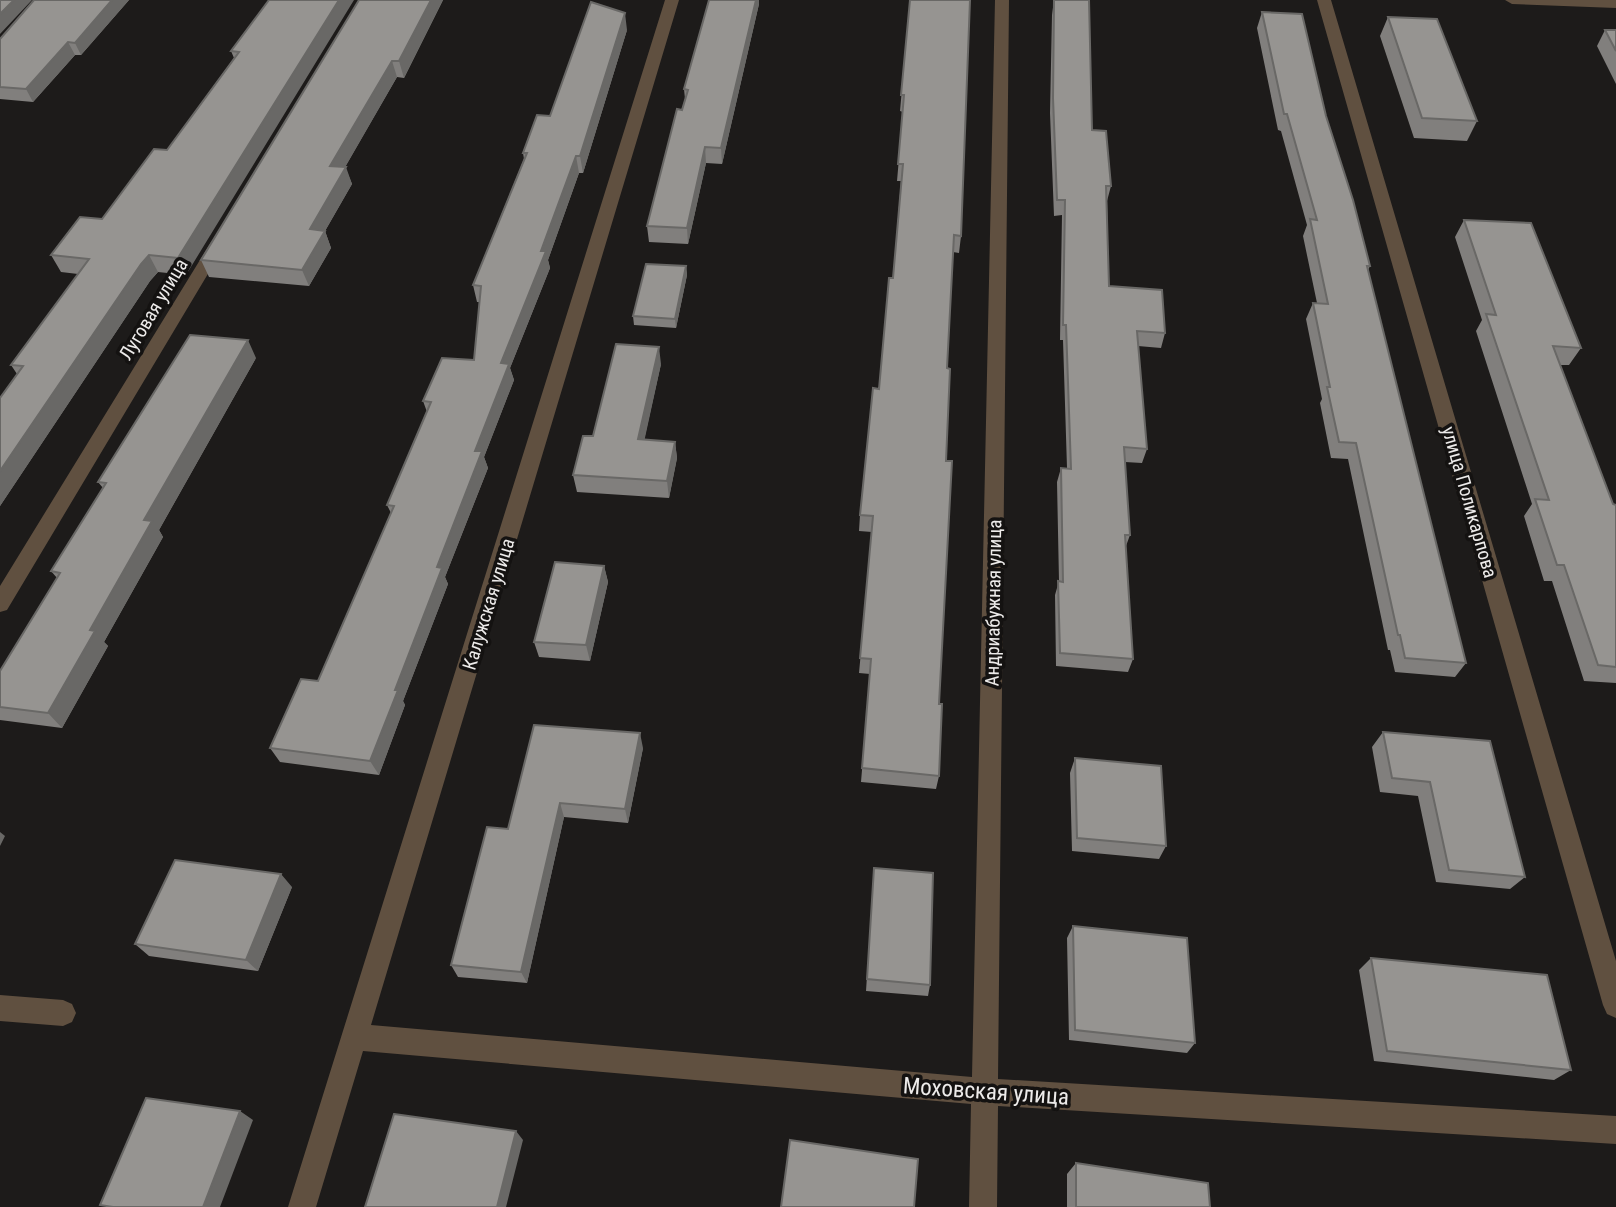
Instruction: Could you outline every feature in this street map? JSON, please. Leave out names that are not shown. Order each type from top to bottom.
[{"type":"street","name":"Калужская улица","points":[[303,1207],[671,0]]},
{"type":"street","name":"Андриабужная улица","points":[[983,1207],[1002,0]]},
{"type":"street","name":"улица Поликарпова","points":[[1324,0],[1616,1005]]},
{"type":"street","points":[[1512,0],[1616,4]]},
{"type":"street","name":"Луговая улица","points":[[0,604],[229,225]]},
{"type":"street","points":[[0,1008],[63,1013]]},
{"type":"street","name":"Моховская улица","points":[[356,1037],[985,1092],[1616,1130]]},
{"type":"building","points":[[0,0],[14,0],[0,14]]},
{"type":"building","points":[[34,0],[112,0],[75,43],[68,42],[26,89],[0,87],[0,39]]},
{"type":"building","points":[[269,0],[339,0],[178,258],[149,255],[141,264],[0,471],[0,398],[23,366],[11,365],[89,259],[51,255],[80,217],[102,219],[154,149],[167,150],[239,52],[231,51]]},
{"type":"building","points":[[359,0],[431,0],[399,61],[392,61],[330,166],[346,167],[310,229],[325,231],[302,270],[201,260]]},
{"type":"building","points":[[709,0],[756,0],[721,148],[705,147],[687,228],[647,226],[677,109],[682,110],[688,90],[684,89]]},
{"type":"building","points":[[910,0],[970,0],[961,236],[954,235],[947,368],[950,369],[946,461],[952,461],[939,704],[942,704],[939,776],[862,768],[871,659],[860,658],[873,516],[860,515],[873,388],[879,389],[889,278],[893,278],[903,164],[898,164],[904,95],[901,95]]},
{"type":"building","points":[[1054,0],[1089,0],[1092,130],[1106,131],[1111,186],[1106,186],[1109,286],[1162,290],[1165,333],[1137,331],[1147,449],[1124,447],[1130,535],[1125,535],[1133,659],[1060,653],[1058,581],[1063,582],[1061,468],[1071,469],[1066,325],[1063,325],[1065,200],[1057,200],[1053,98]]},
{"type":"building","points":[[591,2],[625,13],[580,156],[576,156],[541,251],[546,251],[501,363],[509,364],[475,451],[482,451],[437,567],[442,568],[370,761],[270,748],[301,679],[318,681],[394,506],[387,505],[431,402],[423,401],[442,358],[474,360],[481,286],[473,285],[527,153],[523,153],[537,115],[550,116]]},
{"type":"building","points":[[1262,12],[1302,14],[1326,116],[1353,200],[1370,266],[1367,266],[1466,663],[1405,658],[1356,443],[1339,442],[1313,303],[1328,304],[1310,219],[1317,220],[1287,114],[1284,114]]},
{"type":"building","points":[[1388,17],[1437,19],[1477,121],[1422,118]]},
{"type":"building","points":[[1605,30],[1616,30],[1616,51]]},
{"type":"building","points":[[1464,220],[1531,223],[1581,348],[1553,346],[1613,504],[1616,505],[1616,667],[1598,665],[1564,565],[1557,565],[1535,499],[1549,500],[1486,314],[1496,315]]},
{"type":"building","points":[[646,264],[686,266],[675,319],[633,316]]},
{"type":"building","points":[[190,335],[248,340],[144,520],[152,521],[90,630],[95,631],[48,713],[0,707],[0,671],[60,573],[51,571],[106,483],[98,482]]},
{"type":"building","points":[[616,344],[659,347],[638,439],[675,442],[667,481],[573,475],[583,436],[593,436]]},
{"type":"building","points":[[555,562],[604,566],[586,645],[534,642]]},
{"type":"building","points":[[534,725],[640,733],[625,809],[560,803],[521,972],[451,965],[487,827],[508,829]]},
{"type":"building","points":[[1383,732],[1490,741],[1525,877],[1449,870],[1430,782],[1392,778]]},
{"type":"building","points":[[1075,758],[1161,766],[1166,846],[1077,838]]},
{"type":"building","points":[[175,860],[281,874],[246,960],[135,944]]},
{"type":"building","points":[[874,868],[933,873],[930,985],[867,979]]},
{"type":"building","points":[[1073,926],[1187,938],[1195,1043],[1075,1030]]},
{"type":"building","points":[[1371,958],[1547,975],[1571,1070],[1387,1051]]},
{"type":"building","points":[[146,1098],[240,1111],[203,1207],[100,1205]]},
{"type":"building","points":[[394,1114],[516,1131],[497,1207],[365,1207]]},
{"type":"building","points":[[790,1140],[918,1159],[914,1207],[781,1207]]},
{"type":"building","points":[[1076,1163],[1208,1183],[1210,1207],[1076,1207]]}]
